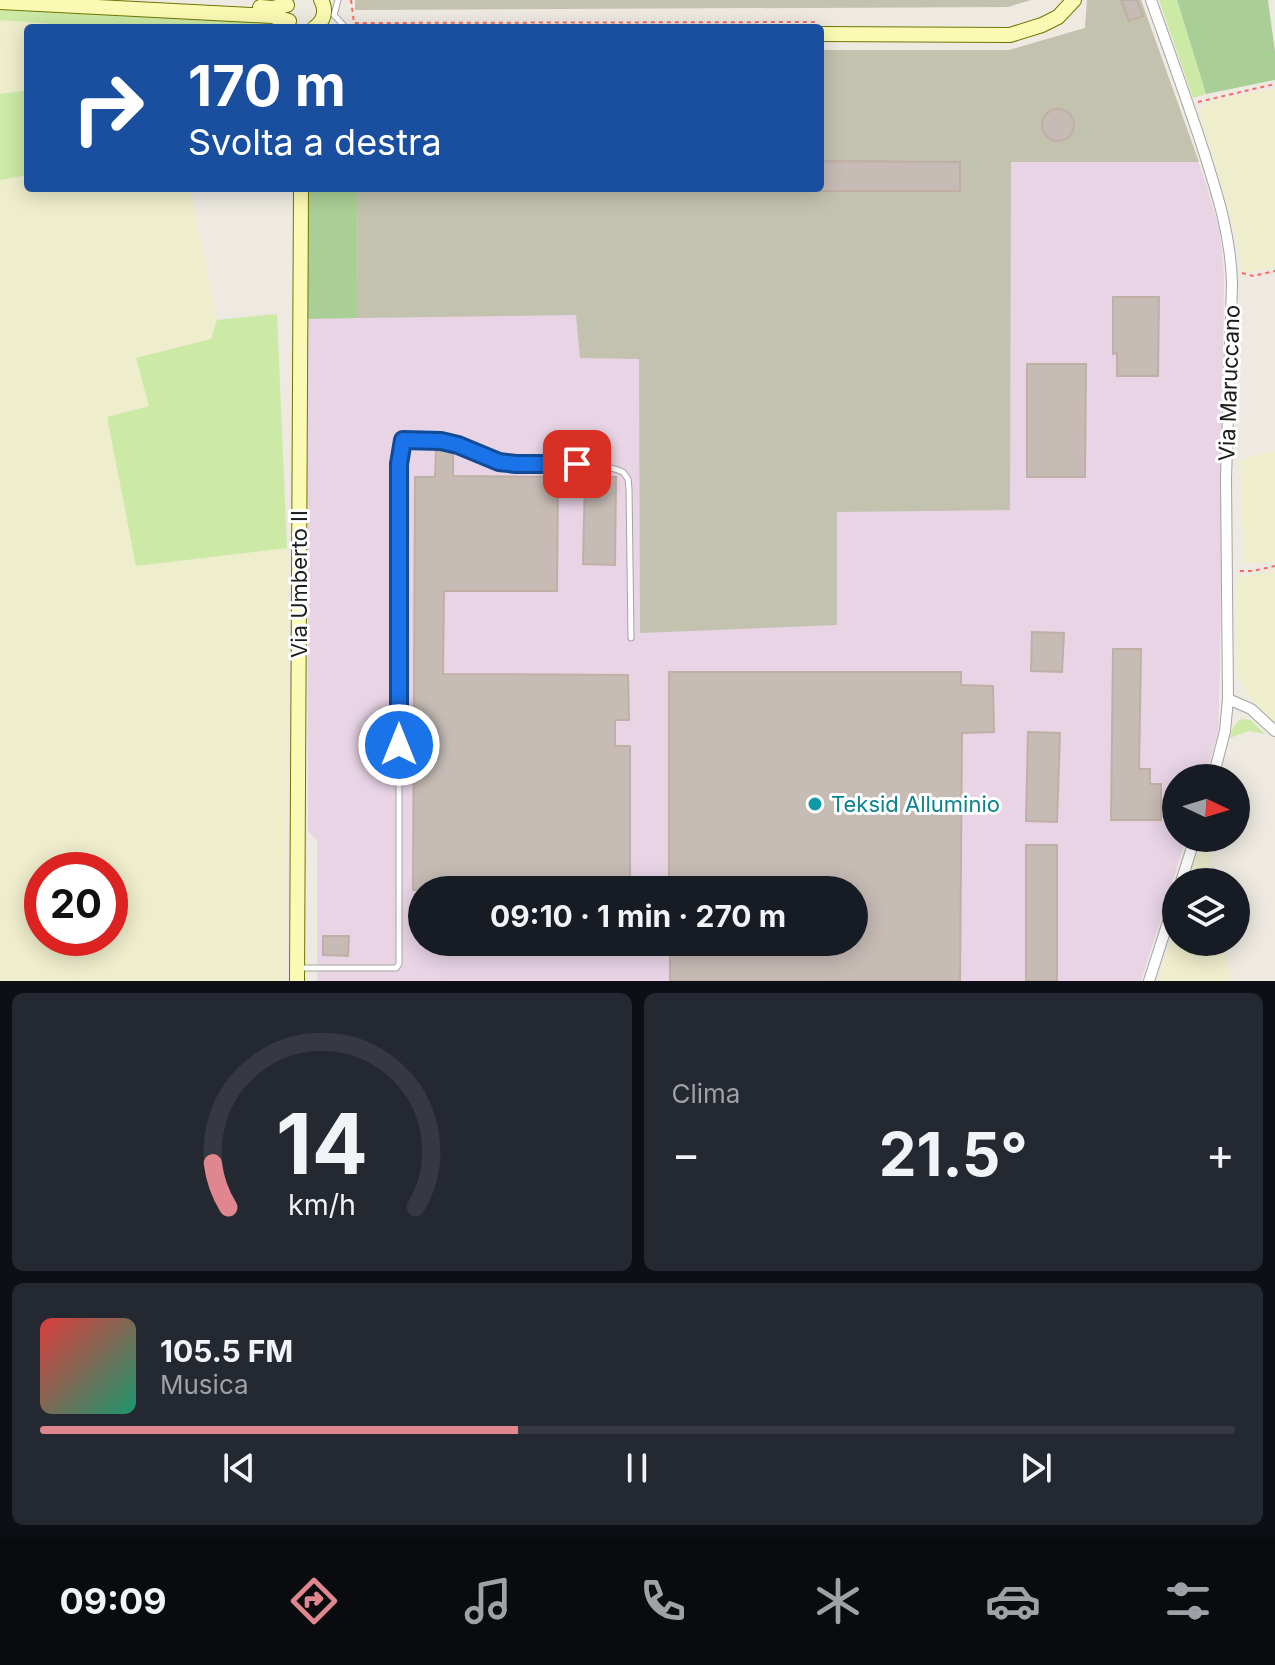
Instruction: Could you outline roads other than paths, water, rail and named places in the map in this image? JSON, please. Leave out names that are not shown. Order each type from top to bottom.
[{"type":"street","points":[[111,0],[272,8],[288,2]]},
{"type":"street","points":[[824,28],[1010,35],[1058,17],[1074,0]]},
{"type":"street","name":"Via Maruccano","points":[[1151,0],[1223,210],[1231,260],[1226,478],[1228,699],[1225,731],[1217,764]]},
{"type":"street","points":[[318,24],[327,1]]},
{"type":"street","points":[[0,2],[272,16],[291,24]]},
{"type":"street","points":[[288,2],[286,14],[292,24]]},
{"type":"street","name":"Via Umberto II","points":[[297,975],[301,192]]},
{"type":"street","points":[[1228,699],[1251,709],[1275,731]]},
{"type":"street","points":[[1149,981],[1162,941]]},
{"type":"lane","points":[[327,1],[342,24]]},
{"type":"lane","points":[[297,975],[396,968],[399,964],[399,464],[403,440],[441,441],[499,462],[595,464],[623,472],[629,489],[631,638]]},
{"type":"place","name":"Teksid Alluminio","points":[[815,804]]}]
